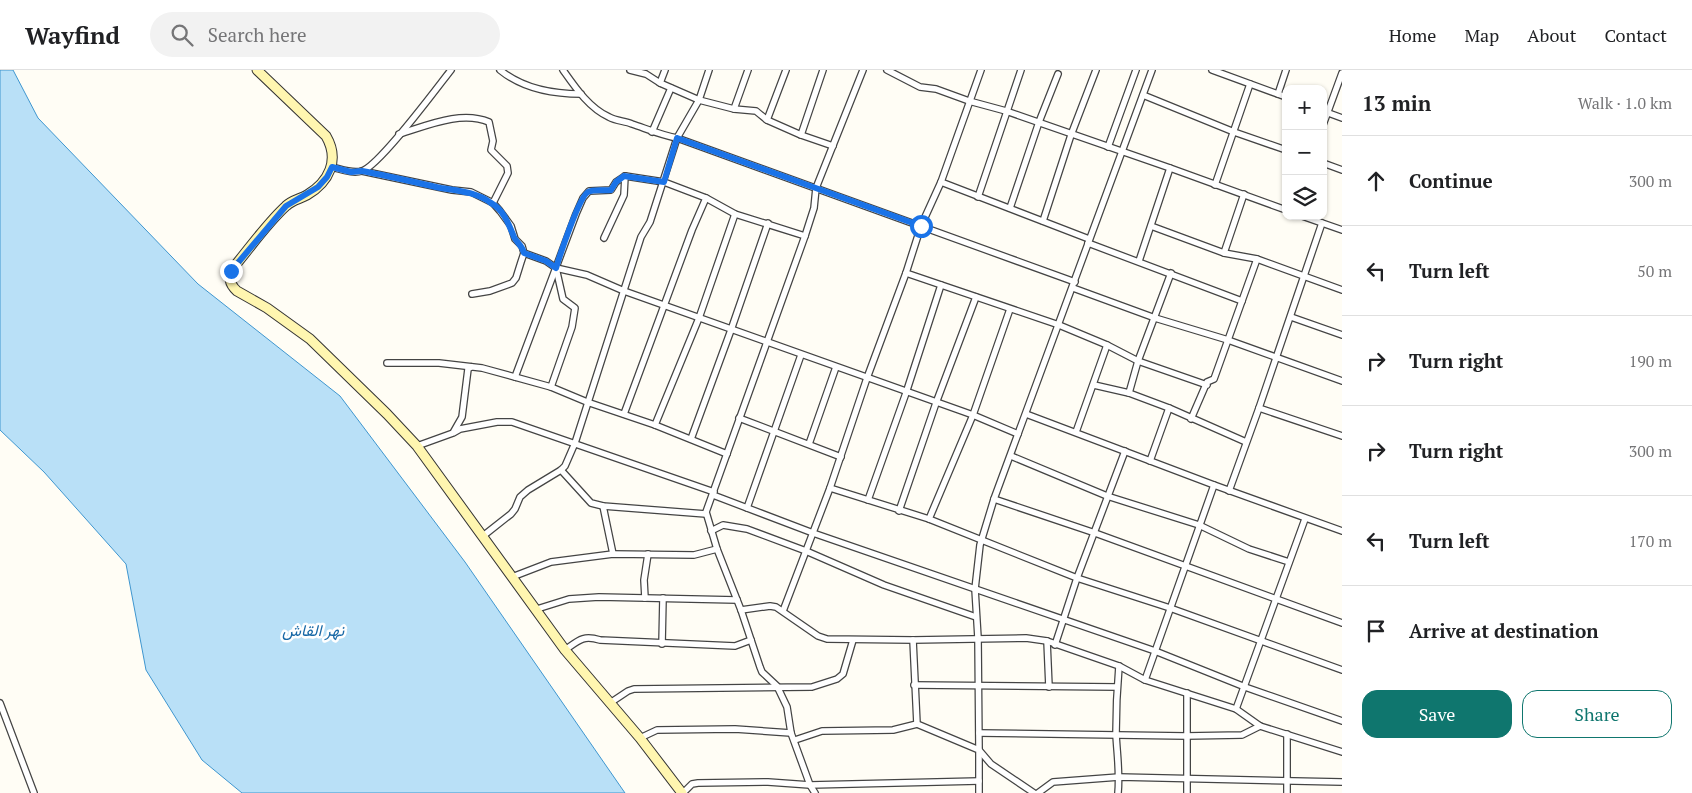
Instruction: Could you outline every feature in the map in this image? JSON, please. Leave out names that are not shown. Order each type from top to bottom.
[{"type":"main road","points":[[257,70],[326,136],[332,150],[332,167],[324,182],[312,192],[286,206],[239,260],[231,271],[231,284],[236,291],[282,318],[316,344],[417,446],[565,650],[640,738],[682,793]]},
{"type":"street","points":[[362,171],[385,151],[451,70]]},
{"type":"street","points":[[500,70],[508,77],[523,84],[558,92],[581,94]]},
{"type":"street","points":[[563,70],[581,94],[599,112],[609,117],[652,132],[677,138],[921,226],[1155,318],[1228,340],[1342,381]]},
{"type":"street","points":[[630,70],[646,74],[660,83],[698,100],[734,110],[756,110],[767,120],[800,135],[833,146]]},
{"type":"street","points":[[660,83],[665,70]]},
{"type":"street","points":[[483,536],[516,509],[517,502],[528,490],[562,470],[565,466],[575,444],[641,237],[650,222],[677,138],[698,100],[709,70]]},
{"type":"street","points":[[734,110],[748,70]]},
{"type":"street","points":[[767,120],[786,70]]},
{"type":"street","points":[[800,135],[823,70]]},
{"type":"street","points":[[815,793],[810,785],[791,733],[787,707],[777,686],[762,672],[741,610],[717,550],[706,514],[805,236],[814,208],[816,188],[863,70]]},
{"type":"street","points":[[887,70],[920,87],[936,89],[970,102],[1039,122],[1071,135],[1123,151],[1282,208]]},
{"type":"street","points":[[782,611],[830,488],[921,226],[941,182],[981,70]]},
{"type":"street","points":[[978,196],[1021,70]]},
{"type":"street","points":[[1043,221],[1071,135],[1096,70]]},
{"type":"street","points":[[1108,147],[1136,70]]},
{"type":"street","points":[[979,793],[978,638],[975,589],[982,540],[994,499],[1152,70]]},
{"type":"street","points":[[1212,70],[1282,96]]},
{"type":"street","points":[[1278,94],[1286,70]]},
{"type":"street","points":[[1327,107],[1342,73]]},
{"type":"street","points":[[1010,208],[1039,122],[1058,74]]},
{"type":"street","points":[[1216,185],[1250,84]]},
{"type":"street","points":[[652,132],[671,88]]},
{"type":"street","points":[[1143,95],[1234,132],[1282,149]]},
{"type":"street","points":[[1327,113],[1342,118]]},
{"type":"street","points":[[399,134],[457,119],[489,122],[493,140],[491,150],[507,166],[508,173],[493,203]]},
{"type":"street","points":[[1327,164],[1342,170]]},
{"type":"street","points":[[332,167],[351,172],[362,171],[452,190],[471,192],[493,203],[511,226],[515,239],[522,246],[524,253],[516,278],[512,283],[490,291],[472,294]]},
{"type":"street","points":[[1139,261],[1170,168]]},
{"type":"street","points":[[604,238],[624,195],[624,176]]},
{"type":"street","points":[[515,377],[576,214],[586,194],[589,192],[611,190],[616,182],[624,176],[664,182],[706,198],[735,214],[805,236]]},
{"type":"street","points":[[941,182],[1242,301]]},
{"type":"street","points":[[1224,252],[1244,194]]},
{"type":"street","points":[[624,414],[692,230],[706,198]]},
{"type":"street","points":[[655,425],[699,318],[735,214]]},
{"type":"street","points":[[1313,220],[1342,230]]},
{"type":"street","points":[[691,439],[768,223]]},
{"type":"street","points":[[1229,491],[1277,358],[1322,223]]},
{"type":"street","points":[[1151,226],[1224,252],[1257,259],[1342,290]]},
{"type":"street","points":[[524,253],[546,261],[556,268],[588,275],[624,291],[972,415],[1018,434]]},
{"type":"street","points":[[1191,419],[1206,385],[1214,379],[1257,259]]},
{"type":"street","points":[[551,387],[572,327],[575,308],[563,299],[556,268]]},
{"type":"street","points":[[906,273],[1059,325],[1107,345],[1138,361],[1206,385]]},
{"type":"street","points":[[1129,393],[1138,361],[1171,273]]},
{"type":"street","points":[[868,500],[906,393],[941,285]]},
{"type":"street","points":[[899,510],[936,403],[976,298]]},
{"type":"street","points":[[929,519],[972,415],[1010,309]]},
{"type":"street","points":[[1291,317],[1342,335]]},
{"type":"street","points":[[1076,432],[1107,345]]},
{"type":"street","points":[[747,508],[801,355]]},
{"type":"street","points":[[387,363],[440,363],[482,368],[551,387],[727,454]]},
{"type":"street","points":[[453,433],[462,417],[468,369],[472,366]]},
{"type":"street","points":[[808,444],[836,367]]},
{"type":"street","points":[[1094,385],[1129,393],[1169,408],[1246,442]]},
{"type":"street","points":[[1150,461],[1169,408]]},
{"type":"street","points":[[1259,408],[1342,436]]},
{"type":"street","points":[[1026,414],[1304,519],[1342,531]]},
{"type":"street","points":[[739,418],[841,457]]},
{"type":"street","points":[[417,446],[460,429],[476,425],[512,422],[714,494],[813,533],[1155,651],[1244,687],[1342,721]]},
{"type":"street","points":[[1055,644],[1077,578],[1125,451]]},
{"type":"street","points":[[1011,456],[1107,496],[1199,525],[1250,549],[1289,562]]},
{"type":"street","points":[[562,470],[591,503],[603,506],[706,514]]},
{"type":"street","points":[[1145,680],[1214,485]]},
{"type":"street","points":[[830,488],[929,519],[1077,578],[1170,608],[1342,670]]},
{"type":"street","points":[[994,499],[1095,533],[1342,623]]},
{"type":"street","points":[[603,506],[613,554]]},
{"type":"street","points":[[1236,709],[1304,519]]},
{"type":"street","points":[[711,531],[723,525],[747,529],[806,551],[884,585],[976,617]]},
{"type":"street","points":[[512,578],[552,562],[613,554],[694,555],[717,550]]},
{"type":"street","points":[[645,598],[644,580],[648,554]]},
{"type":"street","points":[[537,609],[569,599],[599,597],[737,600]]},
{"type":"street","points":[[662,644],[663,598]]},
{"type":"street","points":[[741,610],[770,606],[782,611],[823,638],[853,640],[1026,638],[1047,641],[1119,666],[1145,680],[1236,709],[1260,726],[1342,752]]},
{"type":"street","points":[[565,650],[580,639],[590,637],[600,640],[662,644],[735,646],[751,640]]},
{"type":"street","points":[[610,703],[634,689],[777,686],[805,688],[840,677],[845,671],[853,640]]},
{"type":"street","points":[[913,640],[917,724]]},
{"type":"street","points":[[1047,641],[1049,687]]},
{"type":"street","points":[[1118,793],[1119,777],[1116,734],[1119,666]]},
{"type":"street","points":[[914,685],[1117,687]]},
{"type":"street","points":[[1187,693],[1187,793]]},
{"type":"street","points":[[0,703],[34,793]]},
{"type":"street","points":[[795,740],[822,731],[894,730],[917,724],[980,750],[991,764],[1036,793],[1053,782],[1119,777],[1342,782]]},
{"type":"street","points":[[978,733],[1242,735],[1260,726]]},
{"type":"street","points":[[640,738],[657,730],[735,729],[791,733]]},
{"type":"street","points":[[1287,734],[1287,793]]},
{"type":"street","points":[[682,793],[692,784],[698,783],[768,782],[810,785],[979,781]]},
{"type":"water","name":"نهر القاش","points":[[0,70],[13,70],[38,118],[198,284],[340,396],[465,562],[625,793],[242,793],[202,760],[146,670],[126,564],[44,472],[0,430]]},
{"type":"route","points":[[231,271],[286,206],[306,196],[324,182],[332,167],[351,172],[362,171],[452,190],[471,192],[493,203],[500,210],[511,226],[515,239],[522,246],[524,253],[546,261],[556,268],[576,214],[586,194],[589,192],[611,190],[616,182],[624,176],[664,182],[677,138],[921,226]]}]
